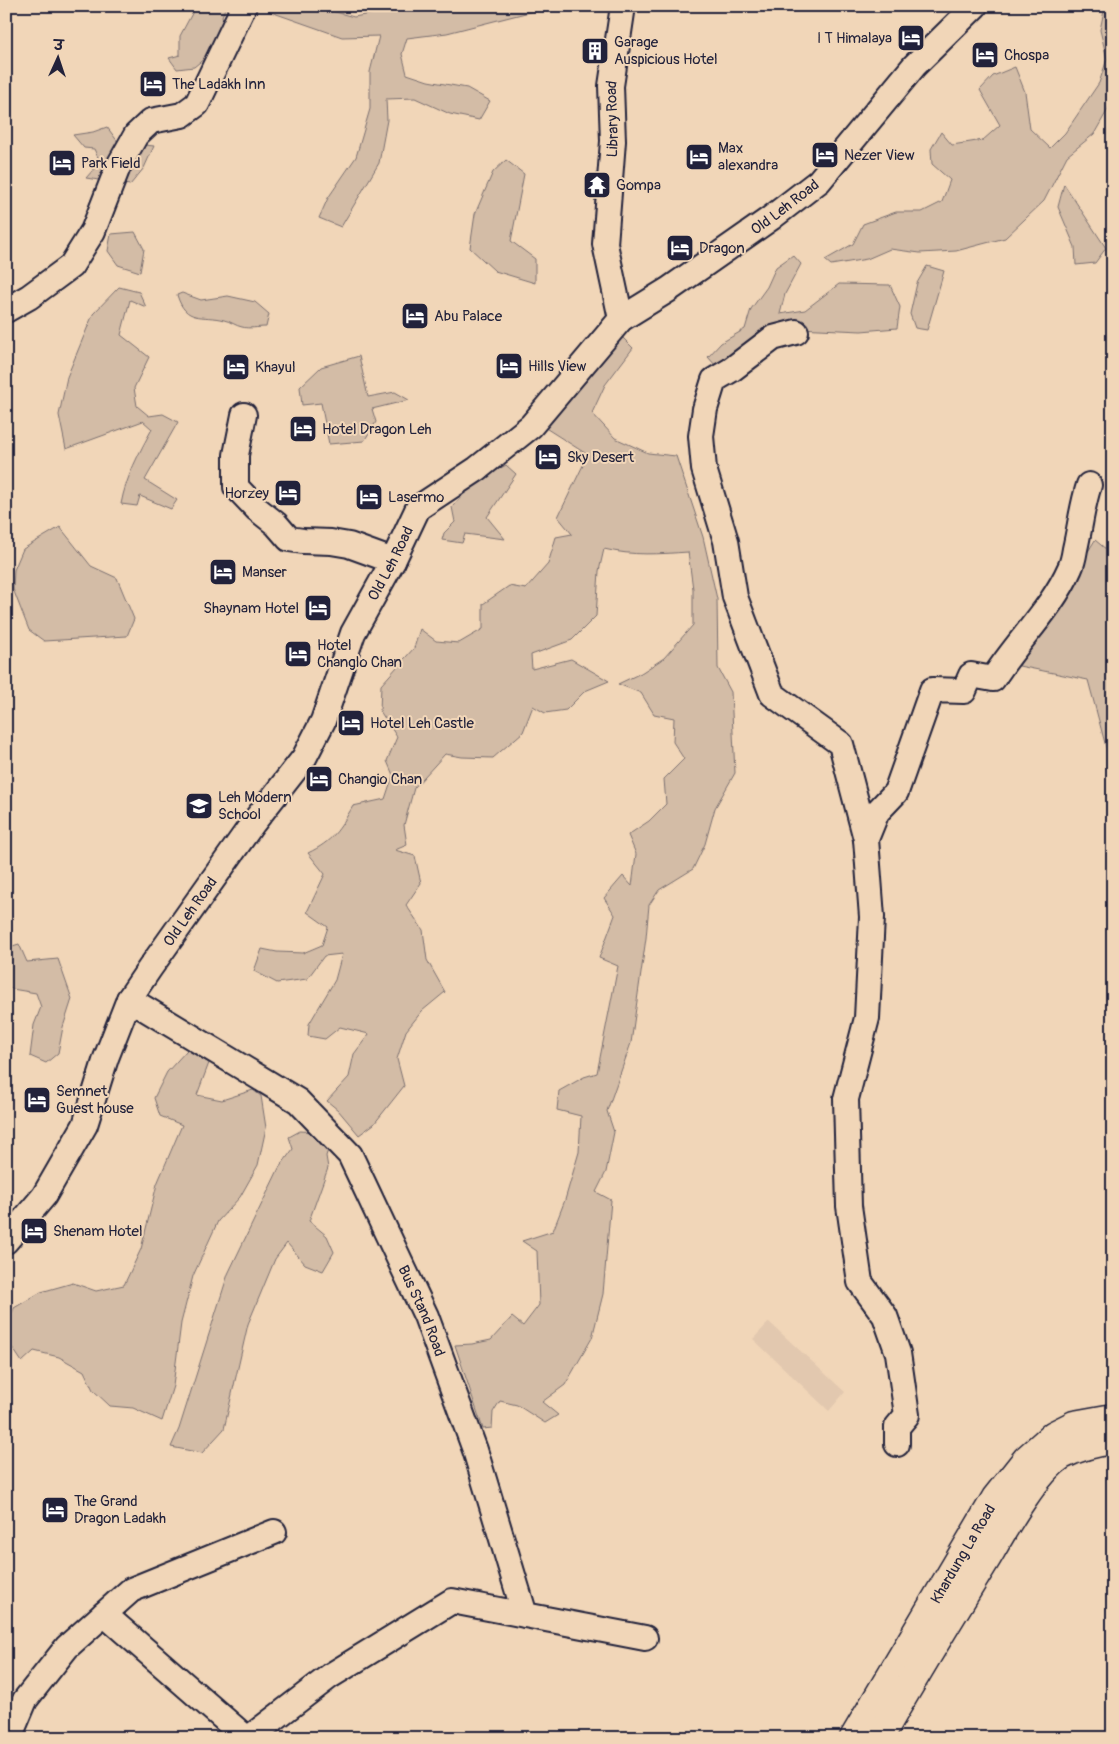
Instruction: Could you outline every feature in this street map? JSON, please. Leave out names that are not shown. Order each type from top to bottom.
[{"type":"main road","name":"Khardung La Road","points":[[879,1738],[1005,1505],[1027,1459],[1054,1435],[1074,1425],[1113,1418]]},
{"type":"main road","name":"Khardung La Road","points":[[854,1738],[1005,1505],[1062,1456],[1084,1446],[1113,1440]]},
{"type":"street","points":[[6,310],[29,297],[71,266],[93,231],[118,167],[136,135],[151,121],[182,115],[197,104],[244,6]]},
{"type":"street","name":"Library Road","points":[[621,319],[605,244],[613,141],[611,86],[623,6]]},
{"type":"street","name":"Old Leh Road","points":[[6,1241],[44,1196],[85,1124],[106,1058],[129,999],[253,823],[304,758],[323,722],[353,634],[418,508],[477,469],[531,426],[621,319],[668,290],[772,218],[819,181],[914,66],[975,6]]},
{"type":"street","points":[[796,332],[773,338],[731,370],[714,380],[701,436],[704,469],[726,542],[735,597],[772,694],[841,744],[866,839],[872,917],[867,1018],[846,1099],[848,1197],[860,1282],[885,1316],[898,1353],[907,1415],[897,1427],[897,1444]]},
{"type":"street","points":[[244,415],[236,455],[236,487],[257,509],[276,524],[288,539],[349,545],[392,561]]},
{"type":"street","points":[[866,839],[877,812],[896,792],[932,690],[964,691],[971,675],[993,679],[1056,593],[1071,567],[1083,505],[1089,485]]},
{"type":"street","name":"Bus Stand Road","points":[[129,999],[298,1101],[350,1155],[426,1316],[476,1450],[525,1615]]},
{"type":"street","points":[[9,1738],[25,1700],[67,1647],[131,1590],[274,1532]]},
{"type":"street","points":[[104,1614],[247,1738],[330,1676],[452,1601],[645,1638]]},
{"type":"shaded area","points":[[196,6],[226,6],[222,16],[225,25],[205,58],[194,67],[177,69],[169,58],[180,55],[180,36]]},
{"type":"shaded area","points":[[276,6],[313,6],[354,17],[375,13],[380,6],[553,6],[447,33],[407,38],[402,54],[407,74],[428,81],[467,88],[490,101],[479,120],[450,114],[415,98],[386,99],[387,120],[379,163],[341,227],[319,218],[328,198],[356,157],[370,109],[370,72],[379,36],[342,37],[268,11]]},
{"type":"shaded area","points":[[1105,6],[1113,12],[1113,104],[1111,104],[1094,134],[1067,156],[1044,201],[1005,238],[956,251],[920,253],[890,249],[867,259],[831,265],[825,260],[853,244],[863,224],[896,212],[922,212],[942,202],[950,180],[932,164],[931,149],[941,132],[952,145],[983,140],[1000,125],[980,90],[993,76],[1015,67],[1025,92],[1030,129],[1050,148],[1065,133],[1099,83],[1107,59],[1100,30]]},
{"type":"shaded area","points":[[107,127],[118,142],[154,146],[144,168],[130,185],[86,178],[100,162],[94,149],[84,148],[73,135],[93,132]]},
{"type":"shaded area","points":[[506,160],[524,174],[511,241],[535,259],[535,283],[495,271],[470,248],[475,214],[493,172]]},
{"type":"shaded area","points":[[1064,184],[1106,248],[1095,263],[1076,265],[1075,247],[1058,207]]},
{"type":"shaded area","points":[[135,232],[144,249],[140,272],[118,265],[108,251],[111,234]]},
{"type":"shaded area","points":[[793,255],[801,264],[785,294],[780,314],[805,310],[839,284],[890,285],[900,307],[897,328],[861,331],[777,327],[758,335],[716,366],[708,357],[721,343],[745,329],[751,309],[767,287],[776,267]]},
{"type":"shaded area","points":[[927,266],[944,271],[927,330],[915,328],[910,314],[917,283]]},
{"type":"shaded area","points":[[119,287],[139,292],[146,307],[130,300],[121,335],[149,357],[134,388],[137,406],[149,416],[163,414],[178,422],[145,480],[177,500],[171,509],[140,496],[137,506],[121,504],[130,475],[152,429],[143,421],[66,449],[59,415],[67,377],[93,314]]},
{"type":"shaded area","points":[[182,293],[201,300],[228,296],[255,302],[269,314],[266,327],[245,328],[216,318],[190,314],[185,310],[177,295]]},
{"type":"shaded area","points":[[621,336],[633,348],[605,385],[592,413],[615,438],[648,453],[676,456],[703,537],[717,599],[718,668],[731,692],[735,773],[715,808],[705,844],[693,869],[659,890],[649,905],[631,1043],[607,1111],[614,1132],[606,1172],[596,1192],[611,1200],[603,1294],[592,1338],[565,1385],[542,1402],[558,1415],[545,1423],[517,1405],[500,1401],[493,1412],[492,1428],[483,1429],[455,1345],[491,1340],[512,1317],[523,1326],[539,1305],[537,1251],[522,1241],[553,1231],[565,1200],[579,1152],[581,1116],[557,1110],[559,1091],[584,1077],[597,1073],[618,966],[599,958],[615,915],[604,898],[623,876],[632,886],[636,854],[628,835],[649,821],[666,804],[664,779],[684,759],[673,742],[674,718],[654,714],[641,693],[618,684],[641,673],[664,658],[693,625],[693,589],[688,552],[636,554],[604,549],[599,571],[596,616],[572,640],[531,655],[532,669],[571,659],[609,681],[585,691],[566,710],[545,713],[533,706],[523,732],[493,758],[462,757],[445,754],[414,788],[404,825],[407,845],[395,850],[415,856],[421,883],[406,905],[423,930],[427,960],[445,992],[422,1011],[406,1031],[397,1059],[404,1086],[374,1124],[359,1135],[338,1110],[327,1101],[349,1077],[354,1054],[369,1034],[340,1027],[325,1039],[308,1036],[309,1024],[335,980],[342,954],[324,956],[307,979],[277,983],[254,971],[262,949],[277,952],[303,953],[322,945],[328,927],[307,912],[325,874],[308,853],[317,849],[335,834],[353,806],[385,799],[393,775],[387,761],[397,737],[380,711],[381,685],[414,648],[420,629],[436,641],[459,643],[483,629],[483,604],[509,586],[526,589],[548,564],[556,537],[572,534],[558,517],[588,455],[544,427]]},
{"type":"shaded area","points":[[359,356],[368,397],[395,392],[409,400],[372,409],[376,422],[364,441],[329,444],[321,403],[302,405],[300,387],[321,367]]},
{"type":"shaded area","points":[[506,465],[516,474],[487,517],[505,539],[465,534],[462,543],[442,540],[444,533],[455,522],[452,507],[474,483]]},
{"type":"shaded area","points":[[60,527],[91,566],[117,578],[134,619],[127,636],[44,641],[29,630],[13,589],[14,570],[23,549]]},
{"type":"shaded area","points":[[1095,540],[1113,555],[1113,773],[1088,680],[1019,666]]},
{"type":"shaded area","points":[[19,944],[27,962],[58,959],[72,999],[63,1027],[58,1053],[46,1063],[30,1056],[34,1025],[41,1007],[36,993],[12,989],[6,985],[6,948]]},
{"type":"shaded area","points":[[187,1050],[209,1063],[197,1095],[222,1100],[253,1090],[261,1096],[266,1128],[258,1165],[240,1197],[218,1221],[193,1276],[181,1323],[173,1386],[162,1421],[133,1408],[110,1406],[93,1390],[84,1371],[59,1357],[34,1351],[22,1362],[10,1344],[7,1327],[14,1308],[41,1292],[73,1283],[96,1291],[124,1285],[141,1249],[157,1184],[182,1125],[160,1116],[154,1098],[167,1072]]},
{"type":"shaded area","points":[[300,1131],[317,1132],[329,1147],[326,1156],[328,1168],[309,1221],[327,1236],[334,1252],[323,1271],[305,1264],[287,1243],[275,1259],[248,1324],[224,1429],[202,1453],[171,1447],[179,1429],[228,1274],[279,1168],[293,1149],[289,1137]]},
{"type":"shaded area","points":[[769,1322],[845,1392],[829,1411],[753,1339]]},
{"type":"place","name":"I T Himalaya","points":[[911,38]]},
{"type":"place","name":"Garage Auspicious Hotel","points":[[595,51]]},
{"type":"place","name":"Chospa","points":[[985,55]]},
{"type":"place","name":"The Ladakh Inn","points":[[153,84]]},
{"type":"place","name":"Nezer View","points":[[825,155]]},
{"type":"place","name":"Max alexandra","points":[[699,157]]},
{"type":"place","name":"Park Field","points":[[62,163]]},
{"type":"place","name":"Gompa","points":[[597,185]]},
{"type":"place","name":"Dragon","points":[[680,248]]},
{"type":"place","name":"Abu Palace","points":[[415,316]]},
{"type":"place","name":"Hills View","points":[[509,366]]},
{"type":"place","name":"Khayul","points":[[236,367]]},
{"type":"place","name":"Hotel Dragon Leh","points":[[303,429]]},
{"type":"place","name":"Sky Desert","points":[[548,457]]},
{"type":"place","name":"Horzey","points":[[288,493]]},
{"type":"place","name":"Lasermo","points":[[369,497]]},
{"type":"place","name":"Manser","points":[[223,572]]},
{"type":"place","name":"Shaynam Hotel","points":[[318,608]]},
{"type":"place","name":"Hotel Changlo Chan","points":[[298,654]]},
{"type":"place","name":"Hotel Leh Castle","points":[[351,723]]},
{"type":"place","name":"Changio Chan","points":[[319,779]]},
{"type":"place","name":"Leh Modern School","points":[[199,806]]},
{"type":"place","name":"Semnet Guest house","points":[[37,1100]]},
{"type":"place","name":"Shenam Hotel","points":[[34,1231]]},
{"type":"place","name":"The Grand Dragon Ladakh","points":[[55,1510]]}]
